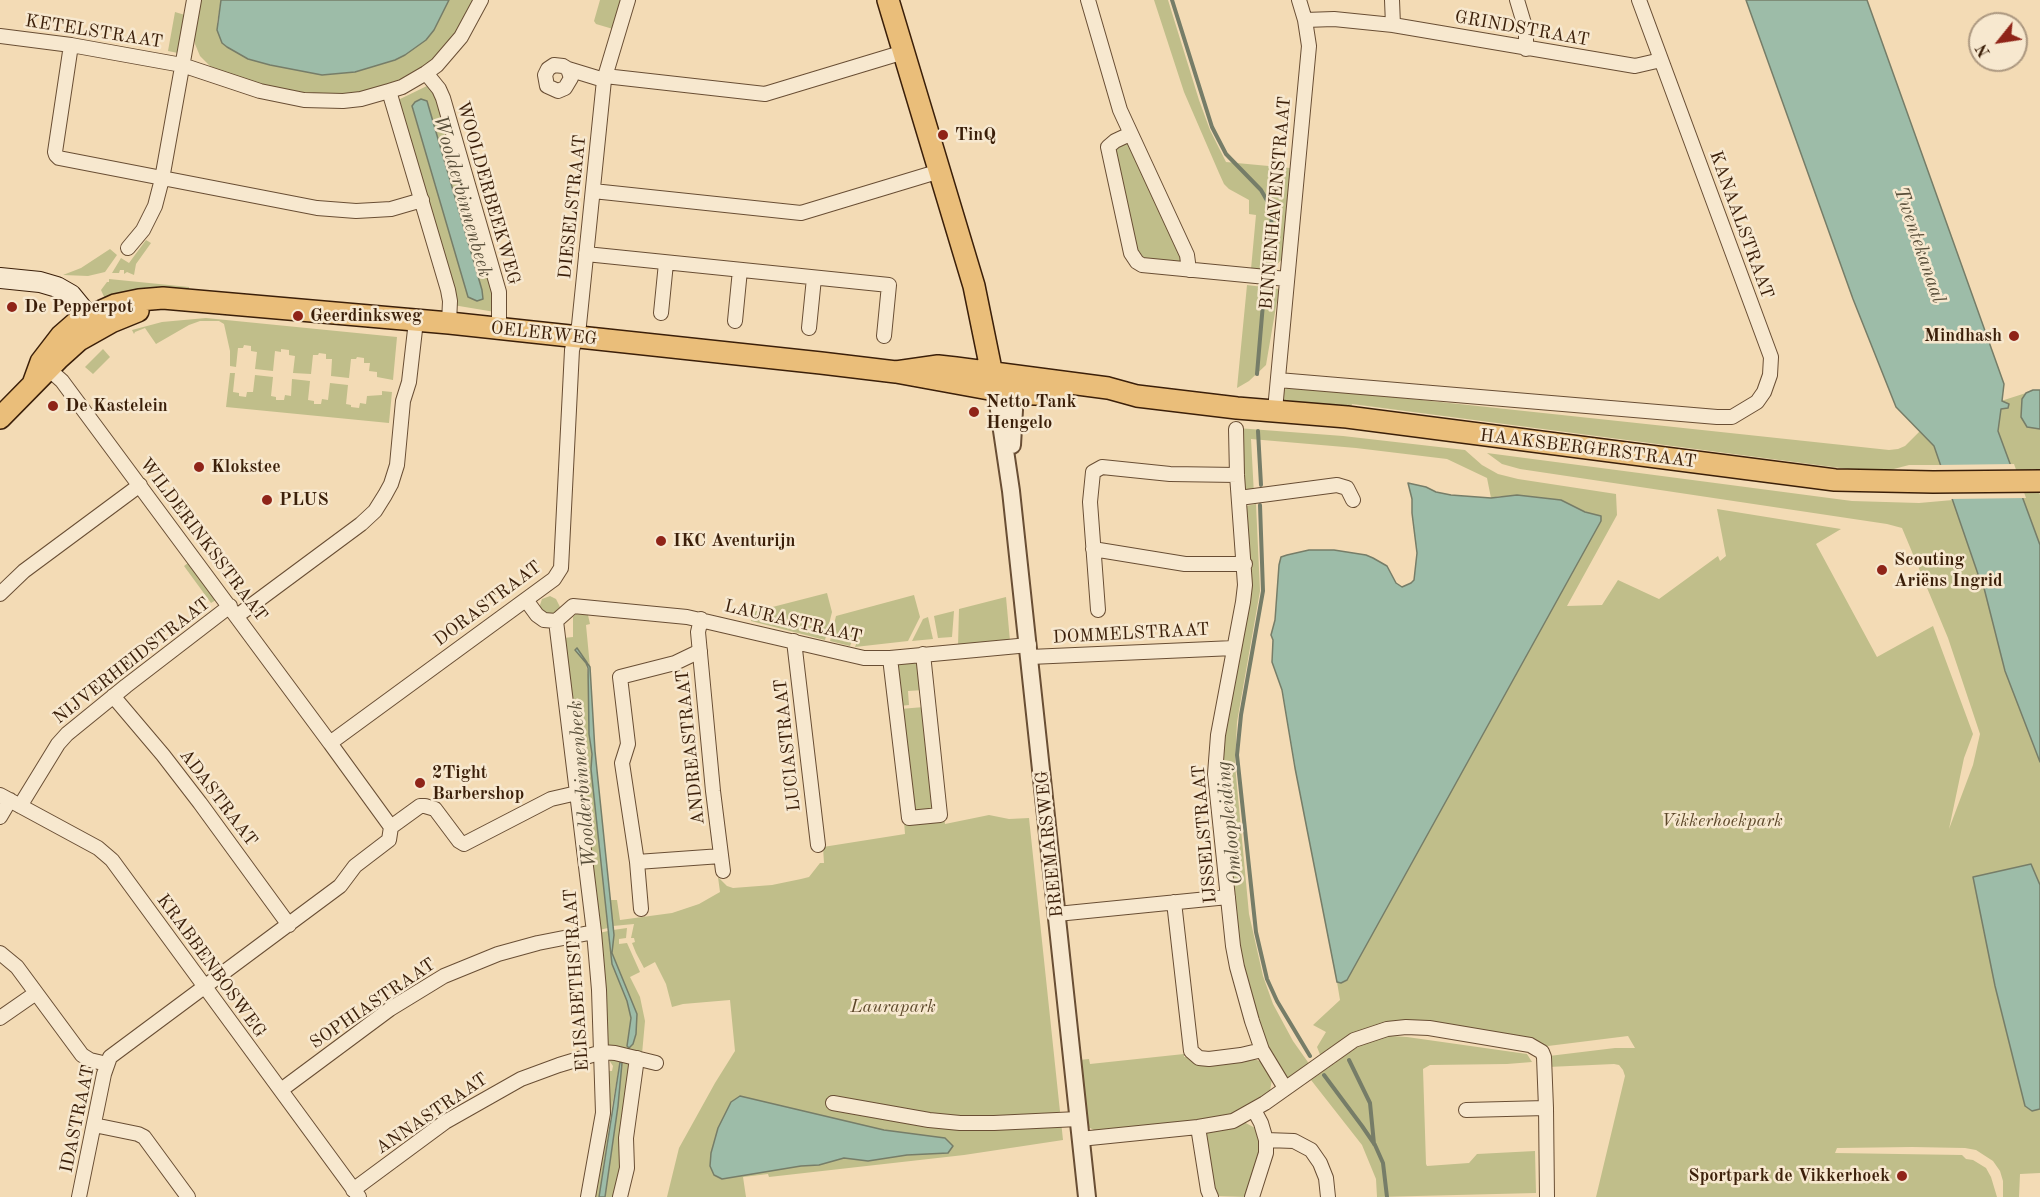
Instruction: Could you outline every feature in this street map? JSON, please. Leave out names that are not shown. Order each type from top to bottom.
[{"type":"main road","name":"BREEMARSWEG","points":[[888,0],[1001,383]]},
{"type":"main road","points":[[0,278],[40,282],[71,294],[88,325]]},
{"type":"main road","points":[[0,287],[51,297],[88,325]]},
{"type":"main road","name":"OELERWEG","points":[[88,325],[105,308],[139,300],[163,298],[416,321],[450,318],[499,323],[575,337],[896,372],[938,366],[1001,383]]},
{"type":"main road","points":[[0,418],[33,384],[61,336],[88,325]]},
{"type":"main road","name":"HAAKSBERGERSTRAAT","points":[[1001,383],[1108,388],[1137,396],[1237,408],[1347,417],[1835,480],[2035,481]]},
{"type":"street","points":[[128,248],[142,230],[155,206],[162,179],[194,0]]},
{"type":"street","name":"KETELSTRAAT","points":[[0,36],[71,45],[182,64],[260,91],[304,99],[343,101],[361,99],[408,84],[437,65],[461,37],[481,0]]},
{"type":"street","name":"DIESELSTRAAT","points":[[575,337],[579,326],[605,78],[628,0]]},
{"type":"street","points":[[1088,0],[1115,94],[1130,134],[1187,255],[1189,270]]},
{"type":"street","name":"BINNENHAVENSTRAAT","points":[[1275,410],[1309,46],[1299,0]]},
{"type":"street","points":[[1392,0],[1393,25]]},
{"type":"street","points":[[1517,0],[1526,30],[1526,49]]},
{"type":"street","name":"KANAALSTRAAT","points":[[1278,380],[1717,417],[1732,417],[1757,402],[1764,392],[1770,375],[1771,357],[1639,0]]},
{"type":"street","name":"GRINDSTRAAT","points":[[1305,20],[1334,19],[1393,25],[1635,66],[1661,60]]},
{"type":"street","points":[[71,45],[56,155],[59,158],[317,208],[356,211],[391,209],[422,200]]},
{"type":"street","points":[[568,69],[605,78],[765,94],[904,52]]},
{"type":"street","name":"WOOLDERBEEKWEG","points":[[426,73],[442,98],[499,292],[499,323]]},
{"type":"street","points":[[389,91],[448,290],[450,318]]},
{"type":"street","points":[[1130,134],[1108,147],[1133,258],[1142,265],[1287,279]]},
{"type":"street","points":[[593,191],[801,213],[940,171]]},
{"type":"street","points":[[586,254],[889,285],[884,336]]},
{"type":"street","points":[[662,313],[666,262]]},
{"type":"street","points":[[735,321],[740,270]]},
{"type":"street","points":[[809,328],[814,278]]},
{"type":"street","name":"NIJVERHEIDSTRAAT","points":[[0,817],[10,800],[58,744],[113,696],[361,524],[375,511],[391,484],[397,465],[416,321]]},
{"type":"street","name":"DORASTRAAT","points":[[330,743],[554,579],[561,568],[572,350],[575,337]]},
{"type":"street","name":"WILDERINKSSTRAAT","points":[[45,365],[62,381],[140,485],[391,827]]},
{"type":"street","name":"BREEMARSWEG","points":[[1001,383],[1087,1197]]},
{"type":"street","name":"IJSSELSTRAAT","points":[[1236,429],[1237,475],[1245,564],[1243,602],[1218,735],[1215,774],[1237,968],[1262,1050],[1285,1088]]},
{"type":"street","points":[[1098,610],[1090,502],[1093,472],[1102,467],[1170,474],[1237,475]]},
{"type":"street","points":[[0,594],[24,571],[140,485]]},
{"type":"street","points":[[1239,498],[1337,485],[1347,488],[1353,500]]},
{"type":"street","points":[[1092,549],[1185,564],[1245,564]]},
{"type":"street","points":[[526,600],[537,615],[544,620],[556,621]]},
{"type":"street","name":"LAURASTRAAT","points":[[556,621],[573,606],[701,619],[852,657],[890,658],[923,654],[1029,651]]},
{"type":"street","name":"ANDREASTRAAT","points":[[701,619],[698,632],[723,871]]},
{"type":"street","name":"ELISABETHSTRAAT","points":[[556,621],[594,932],[602,1052],[603,1113],[588,1197]]},
{"type":"street","name":"LUCIASTRAAT","points":[[794,641],[818,845]]},
{"type":"street","name":"DOMMELSTRAAT","points":[[1029,651],[1234,648]]},
{"type":"street","points":[[641,909],[637,862],[622,763],[628,744],[620,677],[675,663],[700,651]]},
{"type":"street","points":[[890,658],[909,818],[940,815],[923,654]]},
{"type":"street","name":"ADASTRAAT","points":[[113,696],[163,755],[289,924]]},
{"type":"street","name":"IDASTRAAT","points":[[79,1197],[110,1057],[340,886],[355,866],[388,840],[391,827],[420,806],[425,806],[435,809],[459,841],[464,844],[557,796],[577,793]]},
{"type":"street","name":"KRABBENBOSWEG","points":[[10,800],[105,854],[356,1193]]},
{"type":"street","points":[[637,862],[721,856]]},
{"type":"street","points":[[1057,914],[1228,897]]},
{"type":"street","points":[[1174,902],[1191,1051],[1199,1058],[1209,1059],[1262,1050]]},
{"type":"street","name":"SOPHIASTRAAT","points":[[281,1090],[390,1009],[444,976],[498,954],[594,932]]},
{"type":"street","points":[[0,953],[17,967],[82,1055],[90,1060],[107,1064]]},
{"type":"street","points":[[0,1018],[36,993]]},
{"type":"street","points":[[1080,1139],[1198,1127],[1233,1120],[1254,1110],[1348,1043],[1387,1029],[1429,1028],[1530,1045],[1542,1053],[1546,1108],[1547,1197]]},
{"type":"street","points":[[602,1052],[656,1064]]},
{"type":"street","name":"ANNASTRAAT","points":[[356,1193],[445,1122],[504,1088],[560,1065],[602,1052]]},
{"type":"street","points":[[620,1197],[627,1168],[626,1138],[637,1058]]},
{"type":"street","points":[[833,1103],[928,1120],[960,1123],[1017,1123],[1078,1119]]},
{"type":"street","points":[[1466,1110],[1546,1108]]},
{"type":"street","points":[[1252,1197],[1266,1153],[1266,1140],[1254,1110]]},
{"type":"street","points":[[94,1125],[144,1137],[188,1197]]},
{"type":"street","points":[[1198,1127],[1211,1197]]},
{"type":"street","points":[[1266,1140],[1294,1141],[1311,1150],[1326,1178],[1328,1197]]},
{"type":"green space","points":[[199,0],[221,0],[217,23],[270,65],[322,75],[355,72],[395,60],[425,40],[434,30],[449,0],[476,0],[460,29],[425,67],[376,90],[337,96],[308,94],[264,85],[210,66],[200,56],[195,44],[194,30]]},
{"type":"green space","points":[[600,0],[622,0],[613,29],[596,24],[594,21]]},
{"type":"green space","points":[[1154,0],[1168,0],[1199,100],[1210,130],[1226,162],[1290,168],[1282,259],[1274,268],[1267,271],[1251,269],[1256,215],[1249,214],[1249,200],[1224,184],[1184,92]]},
{"type":"green space","points":[[175,12],[185,15],[178,53],[168,51]]},
{"type":"green space","points":[[429,85],[435,92],[493,291],[495,312],[453,305],[398,100]],"holes":[[[421,99],[427,101],[482,290],[483,299],[477,301],[468,297],[412,107]]]},
{"type":"green space","points":[[1129,141],[1182,251],[1183,265],[1145,262],[1135,251],[1114,149]]},
{"type":"green space","points":[[146,240],[151,243],[136,264],[134,275],[127,272],[124,274],[124,270],[112,273],[121,258],[129,263]]},
{"type":"green space","points":[[110,249],[117,255],[105,272],[88,276],[63,275],[81,268]]},
{"type":"green space","points":[[109,279],[189,287],[189,291],[105,299],[101,290]]},
{"type":"green space","points":[[1247,285],[1279,289],[1266,365],[1249,381],[1237,388]]},
{"type":"green space","points":[[206,318],[397,337],[393,380],[377,377],[377,372],[369,371],[370,363],[364,363],[364,358],[357,357],[351,359],[349,378],[331,376],[332,359],[326,359],[326,354],[319,353],[313,355],[311,374],[293,373],[295,356],[289,355],[289,350],[281,349],[281,352],[275,351],[273,371],[255,369],[257,352],[251,351],[251,346],[244,345],[243,348],[238,348],[236,367],[230,366],[230,351],[224,324],[219,321],[200,321],[189,325],[156,344],[145,328],[134,334],[132,330],[162,322]]},
{"type":"green space","points":[[103,349],[110,357],[93,374],[85,367]]},
{"type":"green space","points":[[230,373],[235,373],[233,392],[246,397],[247,392],[253,392],[255,375],[273,377],[271,396],[276,397],[276,400],[284,400],[285,395],[291,396],[292,379],[310,381],[308,400],[314,401],[314,404],[321,404],[322,399],[328,400],[330,383],[348,385],[346,404],[351,407],[359,408],[360,403],[366,404],[367,396],[382,395],[382,391],[392,392],[389,423],[226,407]]},
{"type":"green space","points":[[1289,387],[1889,450],[1905,446],[1920,431],[1934,446],[1941,465],[1909,465],[1890,470],[1848,469],[1352,404],[1349,414],[1285,406],[1282,401],[1282,391]]},
{"type":"green space","points":[[2026,393],[2022,400],[2021,417],[2035,429],[2040,429],[2040,469],[2031,469],[2040,495],[2040,545],[1998,431],[2001,408],[2009,405],[2001,401]]},
{"type":"green space","name":"Vikkerhoekpark","points":[[1237,428],[1343,436],[1465,450],[1482,465],[1498,474],[1616,494],[1617,515],[1567,606],[1602,605],[1618,580],[1659,599],[1718,556],[1720,561],[1726,556],[1717,509],[1841,529],[1816,544],[1877,657],[1933,626],[1973,734],[1964,758],[1949,829],[1973,765],[1980,734],[1948,638],[1902,528],[1520,469],[1502,464],[1487,453],[1852,501],[1919,503],[1953,500],[1983,584],[2005,671],[2040,762],[2040,885],[2031,864],[1973,877],[1995,986],[2025,1106],[2032,1111],[2040,1109],[2040,1173],[2020,1174],[2019,1197],[2003,1197],[2003,1181],[2000,1171],[1993,1161],[1976,1150],[1912,1147],[1837,1148],[1835,1153],[1962,1155],[1986,1168],[1997,1197],[1596,1197],[1625,1076],[1623,1070],[1619,1065],[1614,1064],[1548,1067],[1549,1056],[1615,1048],[1635,1048],[1628,1036],[1540,1047],[1389,1023],[1357,1032],[1334,1045],[1321,1057],[1317,1047],[1326,1032],[1313,1025],[1340,1000],[1337,982],[1347,980],[1601,521],[1601,516],[1585,512],[1561,500],[1500,496],[1491,498],[1487,478],[1447,459],[1251,439],[1254,495],[1240,497]]},
{"type":"green space","points":[[1256,504],[1260,591],[1237,722],[1235,765],[1249,914],[1263,976],[1273,1004],[1293,1041],[1310,1065],[1290,1080],[1285,1078],[1268,1053],[1242,973],[1220,779],[1220,753],[1247,589],[1246,506]]},
{"type":"green space","points":[[188,563],[216,600],[211,603],[184,566]]},
{"type":"green space","points":[[827,593],[832,612],[825,640],[751,621],[753,612]]},
{"type":"green space","points":[[914,595],[920,617],[908,641],[855,647],[857,642],[852,641],[850,646],[830,641],[836,616]]},
{"type":"green space","points":[[550,596],[556,599],[560,607],[550,617],[539,608],[542,599]]},
{"type":"green space","points":[[1006,597],[1010,641],[958,646],[959,609]]},
{"type":"green space","points":[[954,611],[952,637],[938,638],[934,616]]},
{"type":"green space","points":[[576,614],[588,615],[590,624],[586,625],[590,667],[588,662],[586,663],[589,734],[592,747],[591,769],[608,928],[599,930],[563,638],[573,637],[573,617]]},
{"type":"green space","points":[[928,617],[933,639],[912,641],[923,619]]},
{"type":"green space","points":[[918,661],[924,690],[908,691],[909,705],[899,706],[897,664]]},
{"type":"green space","points":[[924,707],[922,710],[934,808],[931,811],[915,812],[900,709]]},
{"type":"green space","name":"Laurapark","points":[[989,815],[1009,819],[1029,818],[1063,1140],[964,1155],[769,1177],[768,1174],[743,1177],[746,1197],[667,1197],[679,1148],[735,1051],[730,1000],[672,1007],[666,984],[655,962],[644,968],[636,953],[632,943],[635,942],[634,938],[631,938],[634,924],[613,926],[610,900],[617,900],[620,920],[672,913],[699,904],[720,892],[718,877],[727,886],[733,888],[772,885],[801,879],[809,877],[820,863],[824,863],[823,847],[905,834],[904,821],[944,817],[945,824]]},
{"type":"green space","points":[[627,928],[626,938],[619,939],[619,944],[627,943],[640,972],[630,977],[640,997],[645,1021],[642,1054],[607,1045],[599,933],[608,931],[612,964],[627,1001],[631,1018],[629,1047],[633,1044],[637,1014],[612,953],[613,930]]},
{"type":"green space","points":[[1390,1036],[1527,1054],[1532,1062],[1430,1065],[1423,1069],[1426,1164],[1427,1166],[1469,1163],[1477,1154],[1535,1151],[1536,1193],[1377,1197],[1376,1179],[1362,1145],[1311,1080],[1356,1048],[1372,1040]]},
{"type":"green space","points":[[1184,1054],[1184,1057],[1262,1062],[1272,1079],[1270,1091],[1241,1112],[1214,1120],[1098,1132],[1084,1125],[1079,1060],[1089,1059],[1090,1064]]},
{"type":"green space","points":[[611,1057],[630,1065],[626,1084],[628,1093],[622,1169],[615,1197],[605,1197],[618,1106],[622,1063],[620,1062],[599,1197],[593,1197],[606,1071],[612,1071],[613,1066],[609,1060]]},
{"type":"green space","points":[[1244,1122],[1255,1128],[1259,1144],[1248,1197],[1214,1196],[1205,1132]]},
{"type":"water","points":[[221,0],[449,0],[434,30],[426,40],[405,55],[355,72],[322,75],[248,59],[227,47],[222,43],[217,30]]},
{"type":"water","name":"Twentekanaal","points":[[1746,0],[1867,0],[2004,384],[2002,401],[2009,404],[2008,408],[2001,409],[1998,431],[2040,545],[2040,762],[2005,671],[1983,584],[1934,446],[1896,407],[1853,299]]},
{"type":"water","points":[[421,99],[427,101],[482,290],[483,299],[477,301],[468,297],[412,106]]},
{"type":"water","points":[[2040,390],[2040,429],[2027,427],[2021,417],[2022,399],[2026,393]]},
{"type":"water","points":[[1408,483],[1451,495],[1491,498],[1517,495],[1561,500],[1585,512],[1601,516],[1601,521],[1347,980],[1341,983],[1337,982],[1282,690],[1272,662],[1273,640],[1271,635],[1275,620],[1279,565],[1281,557],[1287,555],[1309,550],[1334,550],[1373,558],[1387,566],[1396,583],[1402,587],[1411,583],[1414,580],[1417,553],[1412,499]]},
{"type":"water","points":[[577,648],[590,667],[595,751],[614,935],[612,953],[637,1014],[636,1034],[629,1048],[627,1046],[631,1018],[627,1001],[612,964],[608,928],[591,769],[588,668],[575,650]]},
{"type":"water","points":[[2031,864],[2040,885],[2040,1109],[2032,1111],[2025,1106],[1995,986],[1973,877]]},
{"type":"water","points":[[620,1062],[622,1063],[618,1106],[605,1197],[599,1197]]},
{"type":"water","points":[[740,1096],[884,1130],[945,1138],[953,1146],[948,1153],[907,1155],[868,1161],[844,1158],[819,1165],[722,1179],[714,1175],[710,1166],[711,1153],[718,1128],[731,1102]]},
{"type":"pier","points":[[2014,464],[2026,498],[1949,499],[1937,465]]},
{"type":"waterway","name":"Omloopleiding","points":[[1172,0],[1212,127],[1226,154],[1261,190],[1269,204],[1272,214],[1269,251]]},
{"type":"waterway","name":"Omloopleiding","points":[[1257,374],[1264,292]]},
{"type":"waterway","name":"Omloopleiding","points":[[1258,431],[1261,485]]},
{"type":"waterway","name":"Omloopleiding","points":[[1260,505],[1263,591],[1241,715],[1237,755],[1256,932],[1267,979],[1277,1001],[1310,1056]]},
{"type":"waterway","name":"Omloopleiding","points":[[1349,1060],[1370,1103],[1374,1144]]},
{"type":"waterway","name":"Omloopleiding","points":[[1324,1075],[1375,1145],[1383,1163],[1387,1197]]},
{"type":"place","name":"TinQ","points":[[943,135]]},
{"type":"place","name":"De Pepperpot","points":[[12,307]]},
{"type":"place","name":"Geerdinksweg","points":[[298,316]]},
{"type":"place","name":"Mindhash","points":[[2014,336]]},
{"type":"place","name":"De Kastelein","points":[[53,406]]},
{"type":"place","name":"Netto Tank Hengelo","points":[[974,412]]},
{"type":"place","name":"Klokstee","points":[[199,467]]},
{"type":"place","name":"PLUS","points":[[267,500]]},
{"type":"place","name":"IKC Aventurijn","points":[[661,541]]},
{"type":"place","name":"Scouting Ariëns Ingrid","points":[[1882,570]]},
{"type":"place","name":"2Tight Barbershop","points":[[420,783]]},
{"type":"place","name":"Sportpark de Vikkerhoek","points":[[1902,1176]]},
{"type":"water label","name":"Woolderbinnenbeek","points":[[462,196]]},
{"type":"water label","name":"Woolderbinnenbeek","points":[[583,784]]}]
